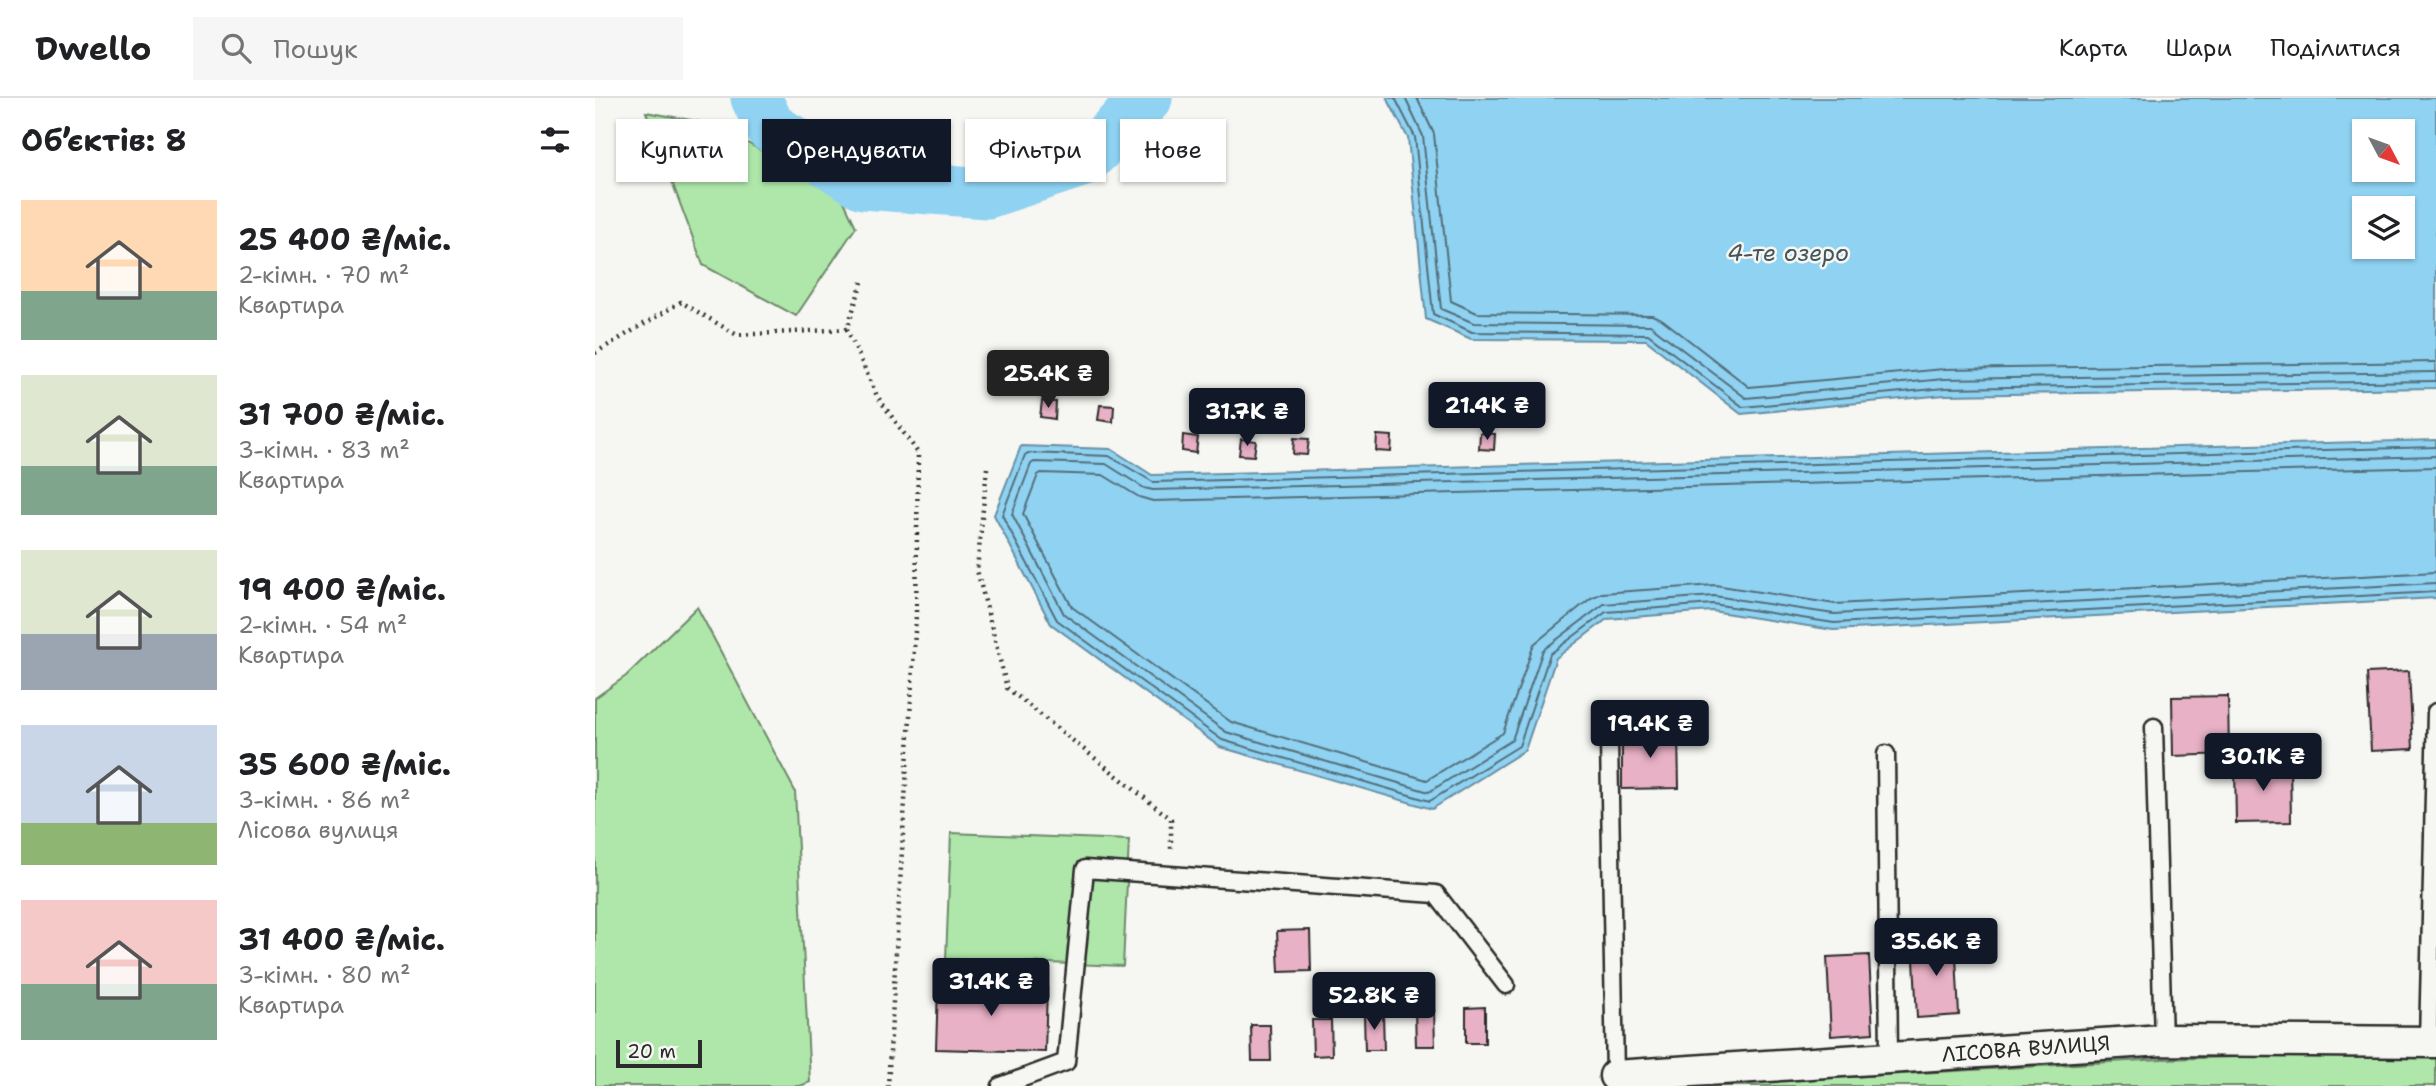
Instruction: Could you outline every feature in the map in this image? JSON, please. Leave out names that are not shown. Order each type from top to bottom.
[{"type":"street","name":"ЛІСОВА ВУЛИЦЯ","points":[[1615,1076],[2163,1040],[2432,1041]]},
{"type":"lane","points":[[2432,1041],[2436,712]]},
{"type":"lane","points":[[2154,727],[2163,1040]]},
{"type":"lane","points":[[1608,741],[1615,1076]]},
{"type":"lane","points":[[1886,754],[1889,1059]]},
{"type":"lane","points":[[1001,1086],[1066,1062],[1085,869],[1436,894],[1506,985]]},
{"type":"path","points":[[862,282],[847,328],[877,397],[918,453],[916,615],[888,1086]]},
{"type":"path","points":[[595,353],[681,302],[737,335],[847,328]]},
{"type":"path","points":[[987,468],[977,570],[1007,688],[1171,819],[1171,876]]},
{"type":"green space","points":[[646,112],[685,119],[649,119]]},
{"type":"green space","points":[[748,143],[762,151],[762,182],[818,182],[841,195],[856,227],[796,316],[703,265],[672,182],[748,182]]},
{"type":"green space","points":[[697,607],[795,791],[810,1082],[800,1086],[595,1086],[595,698],[626,676]]},
{"type":"green space","points":[[951,833],[1129,840],[1123,966],[946,959]]},
{"type":"green space","points":[[2436,1053],[2436,1086],[1693,1086],[2162,1059]]},
{"type":"water","name":"4-те озеро","points":[[1387,98],[2436,98],[2436,388],[1945,395],[1741,414],[1646,340],[1471,339],[1426,319],[1408,138]]},
{"type":"water","points":[[2436,440],[2436,598],[1833,630],[1712,611],[1607,619],[1556,658],[1525,750],[1432,809],[1220,747],[1051,624],[994,515],[1021,446],[1111,449],[1152,475]]},
{"type":"building","points":[[1042,401],[1056,402],[1055,419],[1040,417]]},
{"type":"building","points":[[1100,405],[1114,406],[1113,422],[1098,420]]},
{"type":"building","points":[[1480,433],[1495,434],[1494,450],[1479,449]]},
{"type":"building","points":[[1183,435],[1198,437],[1196,453],[1182,451]]},
{"type":"building","points":[[1377,435],[1392,436],[1391,452],[1376,451]]},
{"type":"building","points":[[1294,438],[1309,439],[1307,455],[1293,454]]},
{"type":"building","points":[[1241,439],[1256,441],[1254,456],[1239,455]]},
{"type":"building","points":[[2409,671],[2413,749],[2371,751],[2367,673]]},
{"type":"building","points":[[2228,696],[2229,754],[2173,756],[2172,697]]},
{"type":"building","points":[[1622,732],[1678,732],[1679,788],[1622,789]]},
{"type":"building","points":[[2290,763],[2291,822],[2236,823],[2235,765]]},
{"type":"building","points":[[1310,930],[1311,971],[1279,972],[1277,931]]},
{"type":"building","points":[[1955,937],[1959,1015],[1917,1018],[1913,940]]},
{"type":"building","points":[[1869,955],[1873,1033],[1831,1036],[1827,957]]},
{"type":"building","points":[[938,985],[1047,988],[1045,1052],[936,1049]]},
{"type":"building","points":[[1485,1007],[1485,1043],[1466,1043],[1466,1008]]},
{"type":"building","points":[[1415,1010],[1434,1010],[1435,1046],[1416,1046]]},
{"type":"building","points":[[1364,1014],[1383,1014],[1384,1050],[1365,1050]]},
{"type":"building","points":[[1312,1020],[1331,1020],[1332,1055],[1313,1056]]},
{"type":"building","points":[[1251,1025],[1270,1025],[1271,1061],[1252,1061]]},
{"type":"waterway","points":[[756,98],[770,127],[863,184],[987,193],[1084,161],[1147,98]]}]
